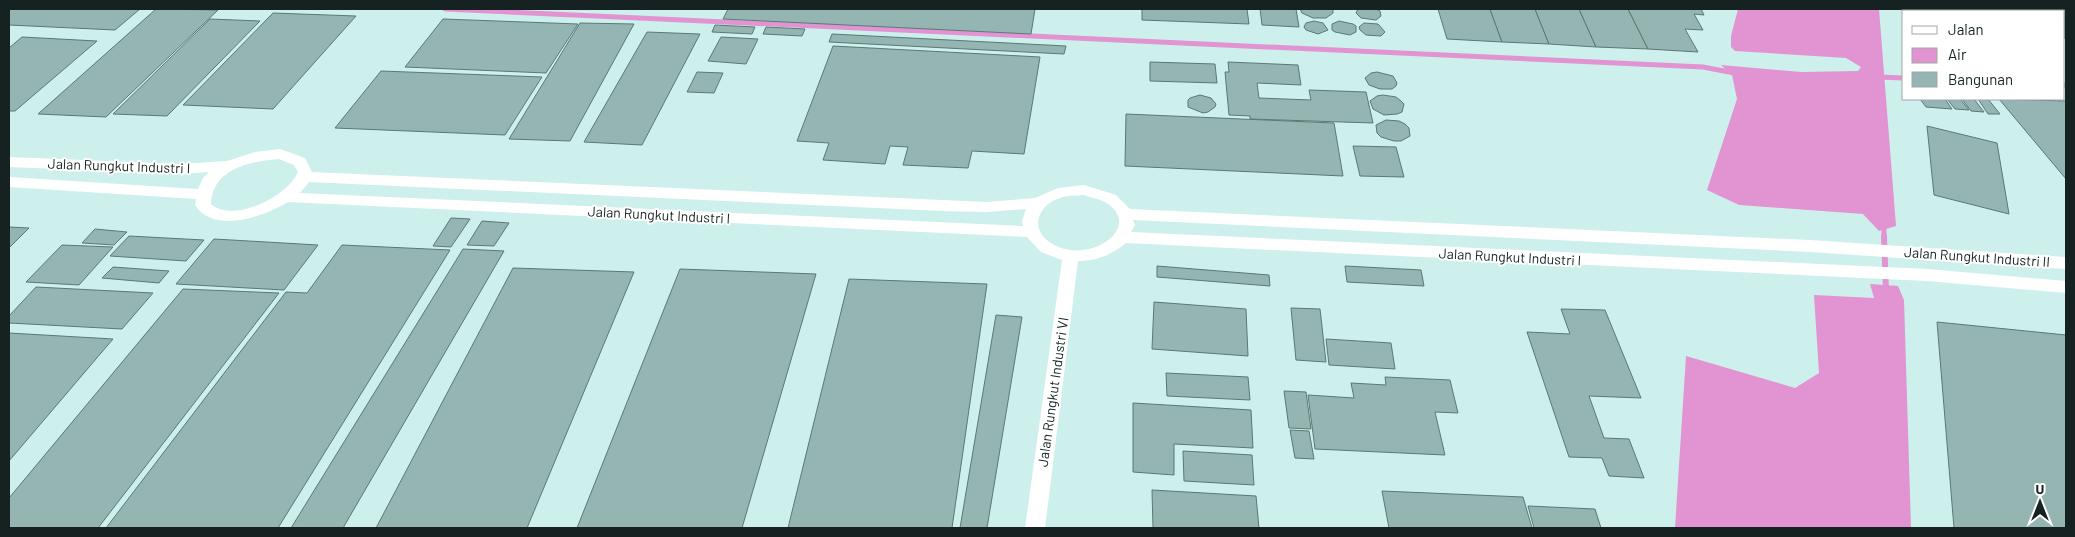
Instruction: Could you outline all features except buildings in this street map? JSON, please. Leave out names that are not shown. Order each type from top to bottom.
[{"type":"street","points":[[280,154],[292,156],[301,161],[305,168],[305,177],[287,198],[262,210],[248,214],[228,216],[212,212],[203,205],[201,194],[210,180],[229,166],[264,155],[280,154]]},
{"type":"street","name":"Jalan Rungkut Industri I","points":[[9,162],[181,169],[229,166]]},
{"type":"street","name":"Jalan Rungkut Industri I","points":[[305,177],[942,206],[987,207],[1038,203]]},
{"type":"street","name":"Jalan Rungkut Industri I","points":[[9,182],[201,194]]},
{"type":"street","points":[[1084,190],[1109,198],[1119,205],[1125,214],[1127,225],[1123,237],[1114,246],[1087,256],[1071,256],[1054,251],[1040,243],[1031,232],[1029,222],[1031,212],[1038,203],[1050,195],[1066,191],[1084,190]]},
{"type":"street","name":"Jalan Rungkut Industri I","points":[[287,198],[1031,232]]},
{"type":"street","name":"Jalan Rungkut Industri I","points":[[1125,214],[1892,251]]},
{"type":"street","name":"Jalan Rungkut Industri I","points":[[1123,237],[1900,274]]},
{"type":"street","points":[[1892,251],[1900,274]]},
{"type":"street","name":"Jalan Rungkut Industri II","points":[[1892,251],[2066,263]]},
{"type":"street","name":"Jalan Rungkut Industri VI","points":[[1035,528],[1071,256]]},
{"type":"street","name":"Jalan Rungkut Industri II","points":[[1900,274],[2066,287]]},
{"type":"water","points":[[1738,9],[1879,9],[1896,226],[1879,231],[1863,214],[1739,205],[1707,190],[1737,99],[1732,75],[1721,65],[1801,72],[1858,71],[1861,67],[1846,58],[1735,51],[1731,47],[1731,36]]},
{"type":"water","points":[[1870,284],[1898,286],[1904,300],[1911,528],[1675,528],[1686,356],[1795,388],[1819,373],[1814,295],[1874,298]]},
{"type":"waterway","points":[[445,9],[1703,67],[1734,73]]},
{"type":"waterway","points":[[1878,77],[1902,78]]},
{"type":"waterway","points":[[1884,223],[1884,236]]},
{"type":"waterway","points":[[1884,236],[1886,291]]}]
